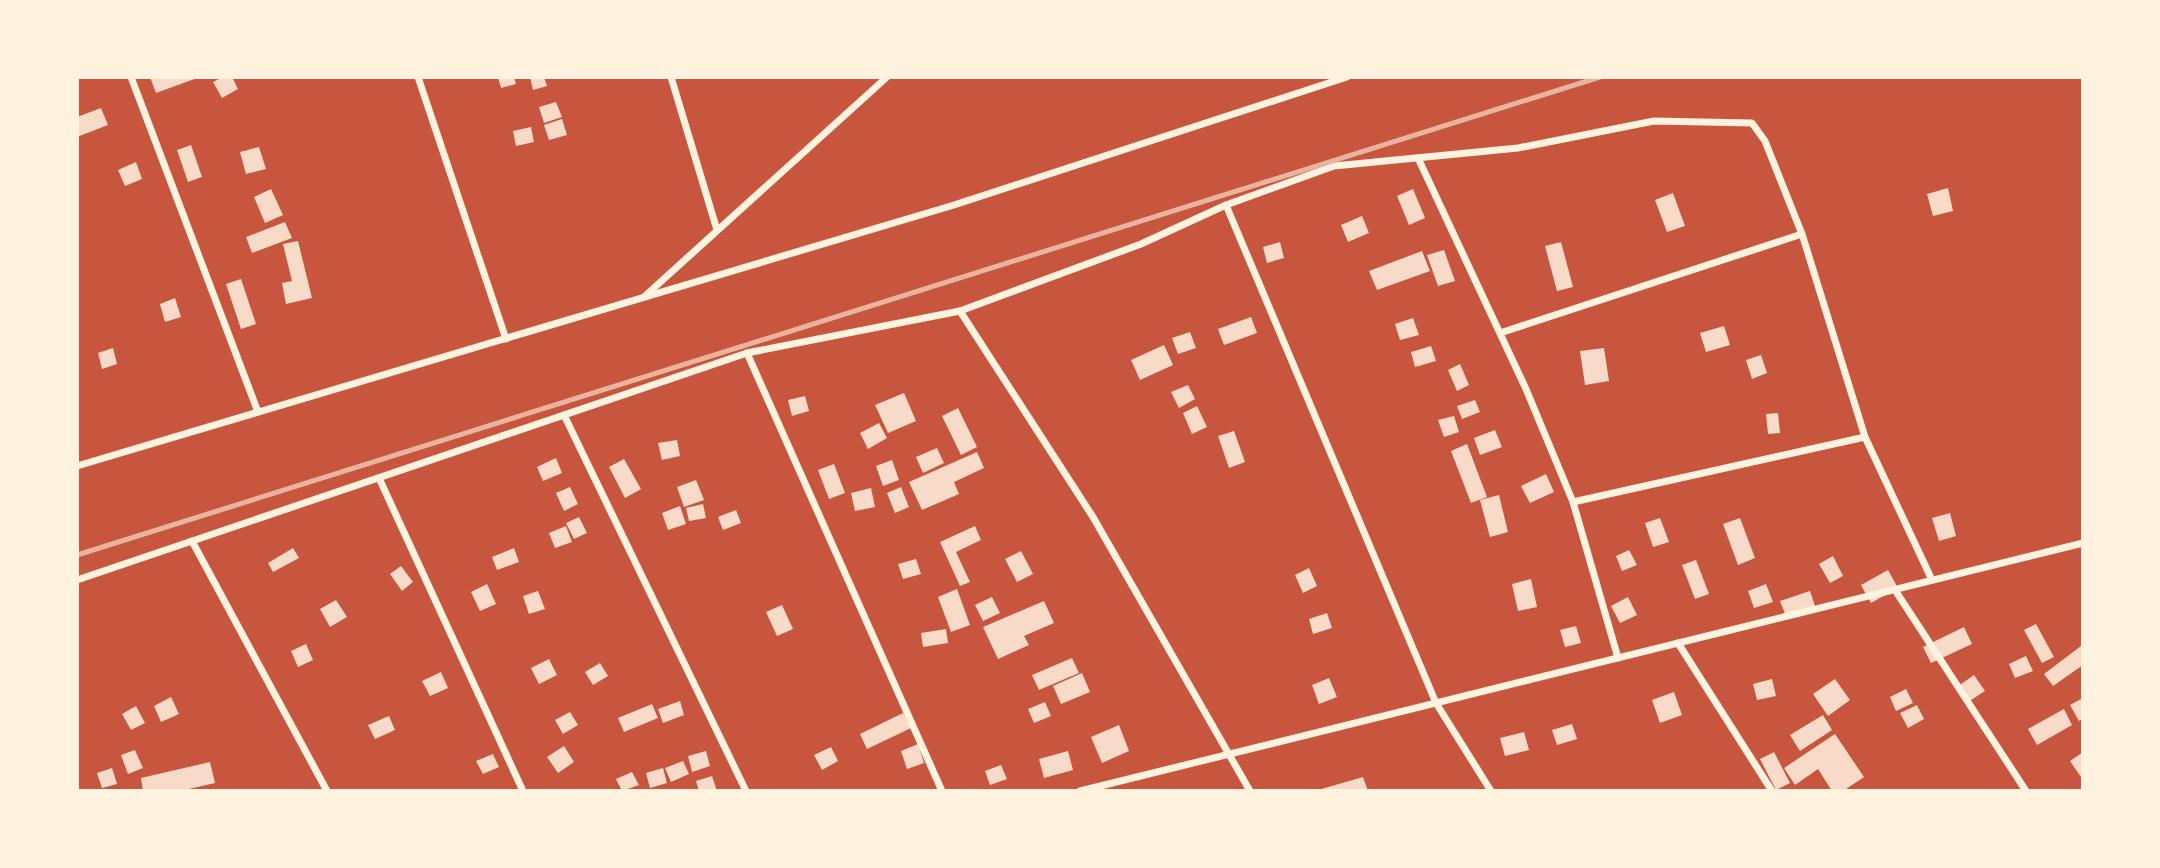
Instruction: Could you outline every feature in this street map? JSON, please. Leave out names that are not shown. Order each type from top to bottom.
[{"type":"street","points":[[131,77],[258,412]]},
{"type":"street","points":[[418,77],[506,339]]},
{"type":"street","points":[[671,77],[717,230]]},
{"type":"street","points":[[642,298],[887,77]]},
{"type":"street","points":[[77,466],[954,205],[1347,77]]},
{"type":"street","points":[[77,580],[747,353],[960,311],[1141,244],[1226,205],[1335,166],[1518,148],[1654,121],[1752,123],[1765,141],[1802,234],[1865,437],[1932,580]]},
{"type":"street","points":[[1418,158],[1500,333],[1573,502],[1618,658]]},
{"type":"street","points":[[1226,205],[1436,703],[1491,791]]},
{"type":"street","points":[[1500,333],[1802,234]]},
{"type":"street","points":[[960,311],[1093,517],[1250,791]]},
{"type":"street","points":[[747,353],[942,791]]},
{"type":"street","points":[[564,415],[746,791]]},
{"type":"street","points":[[1573,502],[1865,437]]},
{"type":"street","points":[[379,478],[523,791]]},
{"type":"street","points":[[192,541],[327,791]]},
{"type":"street","points":[[1080,791],[2083,543]]},
{"type":"street","points":[[1895,590],[2026,791]]},
{"type":"street","points":[[1678,643],[1772,791]]},
{"type":"building","points":[[150,77],[200,77],[156,93]]},
{"type":"building","points":[[223,77],[232,77],[238,89],[222,98],[213,82]]},
{"type":"building","points":[[498,77],[514,77],[516,84],[501,88]]},
{"type":"building","points":[[530,77],[544,77],[547,86],[533,90]]},
{"type":"building","points":[[556,102],[562,117],[544,123],[539,107]]},
{"type":"building","points":[[101,108],[108,125],[77,137],[77,117]]},
{"type":"building","points":[[562,119],[567,135],[549,140],[544,125]]},
{"type":"building","points":[[531,127],[534,142],[516,146],[513,131]]},
{"type":"building","points":[[191,145],[202,177],[188,182],[177,150]]},
{"type":"building","points":[[259,147],[266,169],[246,174],[240,152]]},
{"type":"building","points":[[136,162],[142,179],[125,186],[118,170]]},
{"type":"building","points":[[1948,188],[1953,211],[1933,216],[1927,194]]},
{"type":"building","points":[[271,189],[283,215],[265,223],[254,197]]},
{"type":"building","points":[[1413,189],[1425,218],[1409,225],[1397,196]]},
{"type":"building","points":[[1673,193],[1685,226],[1667,232],[1655,200]]},
{"type":"building","points":[[1362,216],[1369,233],[1348,242],[1341,225]]},
{"type":"building","points":[[285,222],[292,238],[252,253],[246,237]]},
{"type":"building","points":[[298,241],[312,298],[286,304],[282,283],[292,281],[283,244]]},
{"type":"building","points":[[1280,242],[1284,258],[1267,263],[1263,247]]},
{"type":"building","points":[[1561,242],[1573,287],[1557,291],[1545,246]]},
{"type":"building","points":[[1444,250],[1455,281],[1438,286],[1427,255]]},
{"type":"building","points":[[1422,251],[1430,271],[1377,290],[1369,271]]},
{"type":"building","points":[[241,279],[256,324],[241,329],[226,284]]},
{"type":"building","points":[[175,298],[181,317],[165,322],[160,304]]},
{"type":"building","points":[[1251,317],[1257,333],[1224,345],[1218,329]]},
{"type":"building","points":[[1413,318],[1419,335],[1400,340],[1395,324]]},
{"type":"building","points":[[1724,326],[1730,345],[1706,352],[1700,333]]},
{"type":"building","points":[[1190,332],[1196,348],[1178,354],[1172,338]]},
{"type":"building","points":[[1164,345],[1173,365],[1140,380],[1131,360]]},
{"type":"building","points":[[1431,346],[1436,361],[1415,367],[1411,352]]},
{"type":"building","points":[[113,348],[117,364],[102,369],[98,353]]},
{"type":"building","points":[[1604,348],[1609,381],[1585,385],[1580,351]]},
{"type":"building","points":[[1761,355],[1767,373],[1752,379],[1746,360]]},
{"type":"building","points":[[1460,364],[1469,385],[1457,391],[1448,370]]},
{"type":"building","points":[[1188,385],[1195,399],[1179,408],[1171,392]]},
{"type":"building","points":[[904,393],[916,421],[888,433],[875,405]]},
{"type":"building","points":[[805,396],[809,411],[792,416],[788,400]]},
{"type":"building","points":[[1475,400],[1480,412],[1462,419],[1457,406]]},
{"type":"building","points":[[1197,406],[1207,427],[1192,434],[1183,413]]},
{"type":"building","points":[[958,408],[977,447],[961,455],[942,416]]},
{"type":"building","points":[[1778,413],[1780,433],[1768,434],[1766,414]]},
{"type":"building","points":[[1454,416],[1459,432],[1444,437],[1438,420]]},
{"type":"building","points":[[879,423],[887,438],[868,449],[860,433]]},
{"type":"building","points":[[1495,430],[1502,447],[1480,455],[1474,438]]},
{"type":"building","points":[[1234,431],[1245,462],[1229,468],[1218,436]]},
{"type":"building","points":[[677,440],[680,456],[662,460],[658,443]]},
{"type":"building","points":[[1467,444],[1487,497],[1471,503],[1451,451]]},
{"type":"building","points":[[937,448],[944,463],[923,473],[916,457]]},
{"type":"building","points":[[977,452],[984,468],[954,482],[959,494],[922,510],[909,482]]},
{"type":"building","points":[[556,458],[562,473],[543,481],[537,467]]},
{"type":"building","points":[[624,459],[641,489],[625,498],[609,467]]},
{"type":"building","points":[[892,460],[899,480],[883,486],[876,466]]},
{"type":"building","points":[[834,464],[845,493],[829,499],[818,470]]},
{"type":"building","points":[[1546,474],[1554,492],[1530,503],[1521,486]]},
{"type":"building","points":[[696,480],[704,500],[684,507],[677,487]]},
{"type":"building","points":[[570,487],[578,504],[564,511],[556,493]]},
{"type":"building","points":[[901,487],[909,507],[895,513],[887,493]]},
{"type":"building","points":[[871,488],[875,507],[855,511],[851,493]]},
{"type":"building","points":[[1499,495],[1508,532],[1490,537],[1480,500]]},
{"type":"building","points":[[703,504],[706,518],[689,521],[686,508]]},
{"type":"building","points":[[680,506],[686,524],[668,530],[662,513]]},
{"type":"building","points":[[736,510],[741,523],[723,530],[718,517]]},
{"type":"building","points":[[1950,513],[1956,536],[1939,541],[1932,518]]},
{"type":"building","points":[[579,517],[587,533],[574,539],[566,523]]},
{"type":"building","points":[[1660,518],[1669,542],[1653,547],[1645,523]]},
{"type":"building","points":[[1740,518],[1755,558],[1738,565],[1723,524]]},
{"type":"building","points":[[566,526],[572,542],[555,548],[549,533]]},
{"type":"building","points":[[975,526],[981,540],[956,552],[970,582],[960,586],[940,542]]},
{"type":"building","points":[[293,548],[299,558],[273,572],[268,563]]},
{"type":"building","points":[[514,548],[519,562],[497,570],[492,557]]},
{"type":"building","points":[[1629,550],[1637,565],[1622,571],[1616,556]]},
{"type":"building","points":[[1021,551],[1033,574],[1017,582],[1005,559]]},
{"type":"building","points":[[1833,556],[1843,576],[1830,583],[1819,564]]},
{"type":"building","points":[[916,559],[921,574],[903,579],[898,564]]},
{"type":"building","points":[[1696,560],[1709,594],[1695,599],[1682,565]]},
{"type":"building","points":[[401,566],[413,582],[402,591],[390,574]]},
{"type":"building","points":[[1309,568],[1317,586],[1303,593],[1295,575]]},
{"type":"building","points":[[1888,570],[1898,588],[1871,603],[1861,585]]},
{"type":"building","points":[[1531,579],[1537,607],[1518,611],[1512,584]]},
{"type":"building","points":[[487,584],[496,604],[480,611],[471,592]]},
{"type":"building","points":[[1766,584],[1773,602],[1754,608],[1748,591]]},
{"type":"building","points":[[957,589],[970,625],[951,632],[938,597]]},
{"type":"building","points":[[538,591],[545,609],[529,614],[523,596]]},
{"type":"building","points":[[1810,591],[1815,606],[1786,616],[1780,601]]},
{"type":"building","points":[[992,597],[1000,613],[983,621],[975,605]]},
{"type":"building","points":[[1628,597],[1637,615],[1620,623],[1611,606]]},
{"type":"building","points":[[336,600],[347,617],[330,627],[320,609]]},
{"type":"building","points":[[1044,601],[1054,623],[1024,636],[1029,645],[998,659],[983,627]]},
{"type":"building","points":[[782,605],[793,629],[777,636],[766,612]]},
{"type":"building","points":[[1327,613],[1332,628],[1313,634],[1309,619]]},
{"type":"building","points":[[2036,624],[2054,657],[2042,663],[2024,630]]},
{"type":"building","points":[[1576,626],[1581,643],[1565,647],[1560,630]]},
{"type":"building","points":[[1964,627],[1972,644],[1931,663],[1923,647]]},
{"type":"building","points":[[946,629],[948,643],[923,647],[921,633]]},
{"type":"building","points":[[306,644],[313,660],[298,667],[291,651]]},
{"type":"building","points":[[2081,646],[2083,665],[2053,686],[2044,674]]},
{"type":"building","points":[[2026,656],[2033,671],[2015,678],[2009,664]]},
{"type":"building","points":[[1072,658],[1079,673],[1039,690],[1032,675]]},
{"type":"building","points":[[549,659],[557,675],[539,684],[531,668]]},
{"type":"building","points":[[600,663],[608,676],[593,685],[585,672]]},
{"type":"building","points":[[441,672],[448,688],[430,696],[422,681]]},
{"type":"building","points":[[1082,673],[1090,692],[1061,704],[1053,686]]},
{"type":"building","points":[[1974,675],[1985,691],[1968,702],[1957,687]]},
{"type":"building","points":[[1329,678],[1337,697],[1319,704],[1312,685]]},
{"type":"building","points":[[1772,679],[1776,696],[1757,700],[1753,684]]},
{"type":"building","points":[[1835,679],[1850,700],[1828,716],[1813,694]]},
{"type":"building","points":[[1906,689],[1913,703],[1896,711],[1890,697]]},
{"type":"building","points":[[1674,692],[1682,715],[1660,723],[1652,700]]},
{"type":"building","points":[[171,697],[179,714],[161,722],[154,706]]},
{"type":"building","points":[[2083,698],[2083,718],[2079,721],[2070,705]]},
{"type":"building","points":[[680,701],[684,715],[663,723],[658,709]]},
{"type":"building","points":[[1045,702],[1051,716],[1034,723],[1028,709]]},
{"type":"building","points":[[652,704],[658,718],[624,732],[618,718]]},
{"type":"building","points":[[1917,705],[1924,719],[1908,728],[1900,713]]},
{"type":"building","points":[[136,706],[145,723],[131,730],[122,714]]},
{"type":"building","points":[[2064,709],[2072,725],[2037,745],[2028,729]]},
{"type":"building","points":[[570,712],[578,725],[563,734],[555,720]]},
{"type":"building","points":[[903,713],[911,728],[867,749],[860,734]]},
{"type":"building","points":[[1823,715],[1832,730],[1800,751],[1790,735]]},
{"type":"building","points":[[389,716],[395,730],[375,739],[368,725]]},
{"type":"building","points":[[1572,724],[1577,739],[1557,745],[1552,730]]},
{"type":"building","points":[[1119,725],[1129,751],[1102,763],[1091,737]]},
{"type":"building","points":[[1524,732],[1529,750],[1505,756],[1500,738]]},
{"type":"building","points":[[1835,734],[1864,777],[1843,791],[1832,791],[1818,769],[1795,785],[1784,768]]},
{"type":"building","points":[[918,744],[924,763],[907,769],[901,751]]},
{"type":"building","points":[[564,746],[574,762],[558,773],[547,757]]},
{"type":"building","points":[[831,747],[838,761],[822,770],[814,755]]},
{"type":"building","points":[[135,750],[143,768],[128,774],[121,755]]},
{"type":"building","points":[[706,751],[710,766],[692,772],[688,756]]},
{"type":"building","points":[[1068,751],[1073,770],[1044,778],[1039,759]]},
{"type":"building","points":[[1774,752],[1790,783],[1776,790],[1760,759]]},
{"type":"building","points":[[2083,752],[2083,780],[2070,761]]},
{"type":"building","points":[[493,754],[499,767],[483,774],[476,761]]},
{"type":"building","points":[[683,761],[689,774],[671,782],[665,768]]},
{"type":"building","points":[[210,762],[215,783],[180,791],[143,791],[141,778]]},
{"type":"building","points":[[1001,765],[1007,779],[990,785],[985,771]]},
{"type":"building","points":[[112,768],[117,784],[102,788],[97,773]]},
{"type":"building","points":[[663,768],[667,783],[650,788],[646,773]]},
{"type":"building","points":[[632,772],[639,785],[622,791],[616,779]]},
{"type":"building","points":[[712,776],[717,791],[699,791],[696,781]]},
{"type":"building","points":[[1363,777],[1368,791],[1318,791],[1318,790]]},
{"type":"railway","points":[[77,555],[1600,77]]}]
